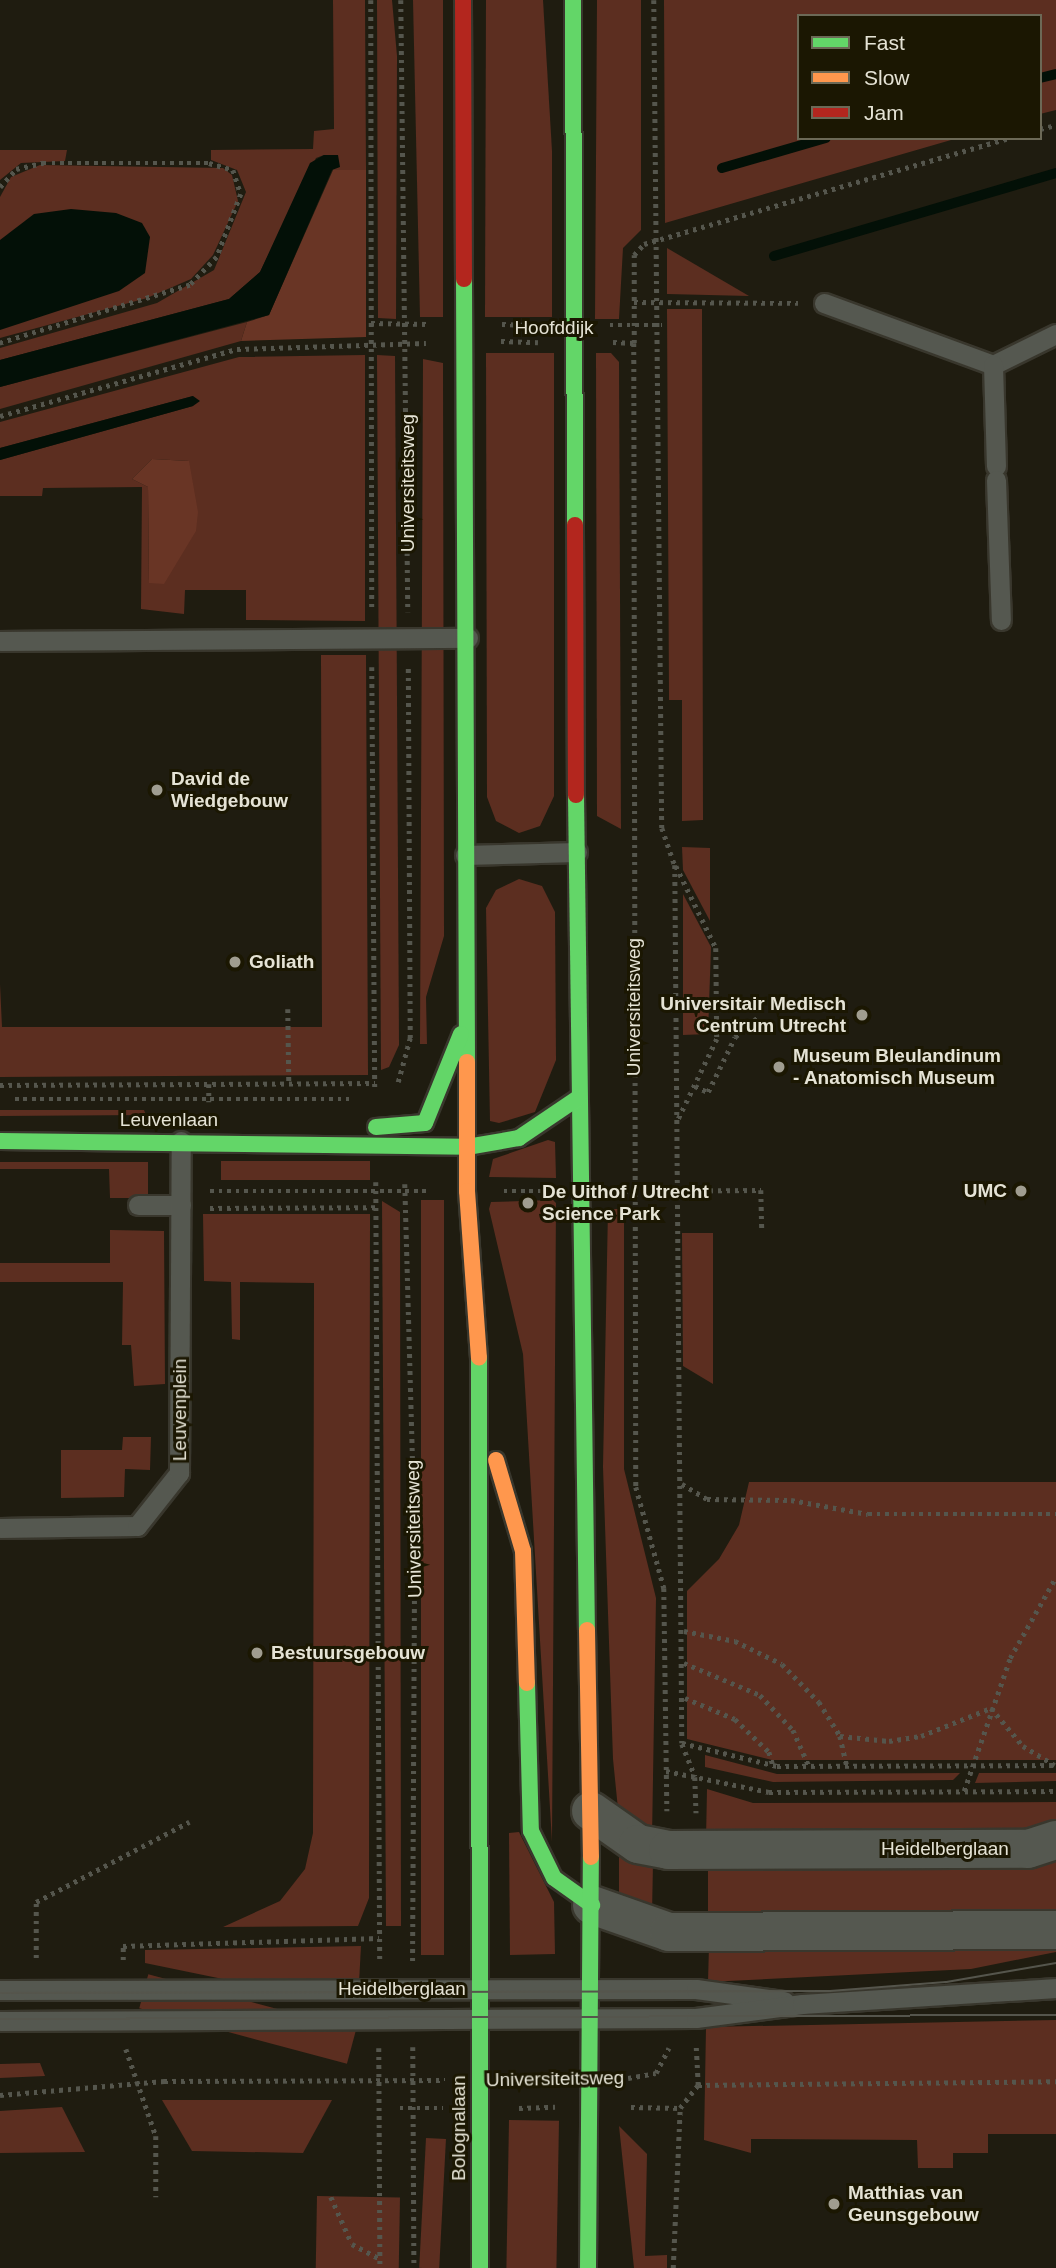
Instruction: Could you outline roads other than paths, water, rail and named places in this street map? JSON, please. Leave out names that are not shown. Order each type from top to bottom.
[{"type":"street","points":[[463,0],[468,638],[467,1147],[484,1421],[480,1989]]},
{"type":"street","points":[[573,0],[578,1098],[592,1905],[593,2199],[588,2268]]},
{"type":"street","name":"Leuvenlaan","points":[[339,1141],[376,1127],[425,1123],[434,1113],[440,1080],[466,1023]]},
{"type":"street","points":[[467,1147],[519,1139],[578,1098]]},
{"type":"street","name":"Leuvenlaan","points":[[0,1141],[339,1141],[376,1150],[467,1147]]},
{"type":"street","points":[[484,1421],[523,1551],[531,1831],[554,1878],[592,1905],[669,1932],[1056,1930]]},
{"type":"street","name":"Heidelberglaan","points":[[591,1811],[638,1844],[668,1850],[1046,1846]]},
{"type":"street","name":"Bolognalaan","points":[[480,1989],[481,2266]]},
{"type":"street","points":[[593,2199],[607,2245]]},
{"type":"lane","points":[[824,303],[993,365],[1056,334]]},
{"type":"lane","points":[[993,365],[1001,620]]},
{"type":"lane","points":[[0,641],[468,638]]},
{"type":"lane","points":[[466,855],[577,852]]},
{"type":"lane","name":"Leuvenplein","points":[[0,1528],[137,1526],[180,1473],[181,1141]]},
{"type":"lane","points":[[138,1205],[181,1201]]},
{"type":"lane","name":"Heidelberglaan","points":[[0,2021],[670,2018],[802,2004],[1056,1988]]},
{"type":"lane","name":"Heidelberglaan","points":[[0,1990],[696,1989],[802,2004]]},
{"type":"waterway","points":[[1042,78],[1056,74]]},
{"type":"waterway","points":[[722,168],[819,140]]},
{"type":"waterway","points":[[774,256],[1056,173]]},
{"type":"tram line","points":[[0,1993],[830,1991],[946,1982],[1056,1963]]},
{"type":"tram line","points":[[0,2019],[1056,2015]]},
{"type":"place","name":"David de Wiedgebouw","points":[[157,790]]},
{"type":"place","name":"Goliath","points":[[235,962]]},
{"type":"place","name":"Universitair Medisch Centrum Utrecht","points":[[862,1015]]},
{"type":"place","name":"Museum Bleulandinum - Anatomisch Museum","points":[[779,1067]]},
{"type":"place","name":"UMC","points":[[1021,1191]]},
{"type":"place","name":"De Uithof / Utrecht Science Park","points":[[528,1203]]},
{"type":"place","name":"Bestuursgebouw","points":[[257,1653]]},
{"type":"place","name":"Matthias van Geunsgebouw","points":[[834,2204]]}]
